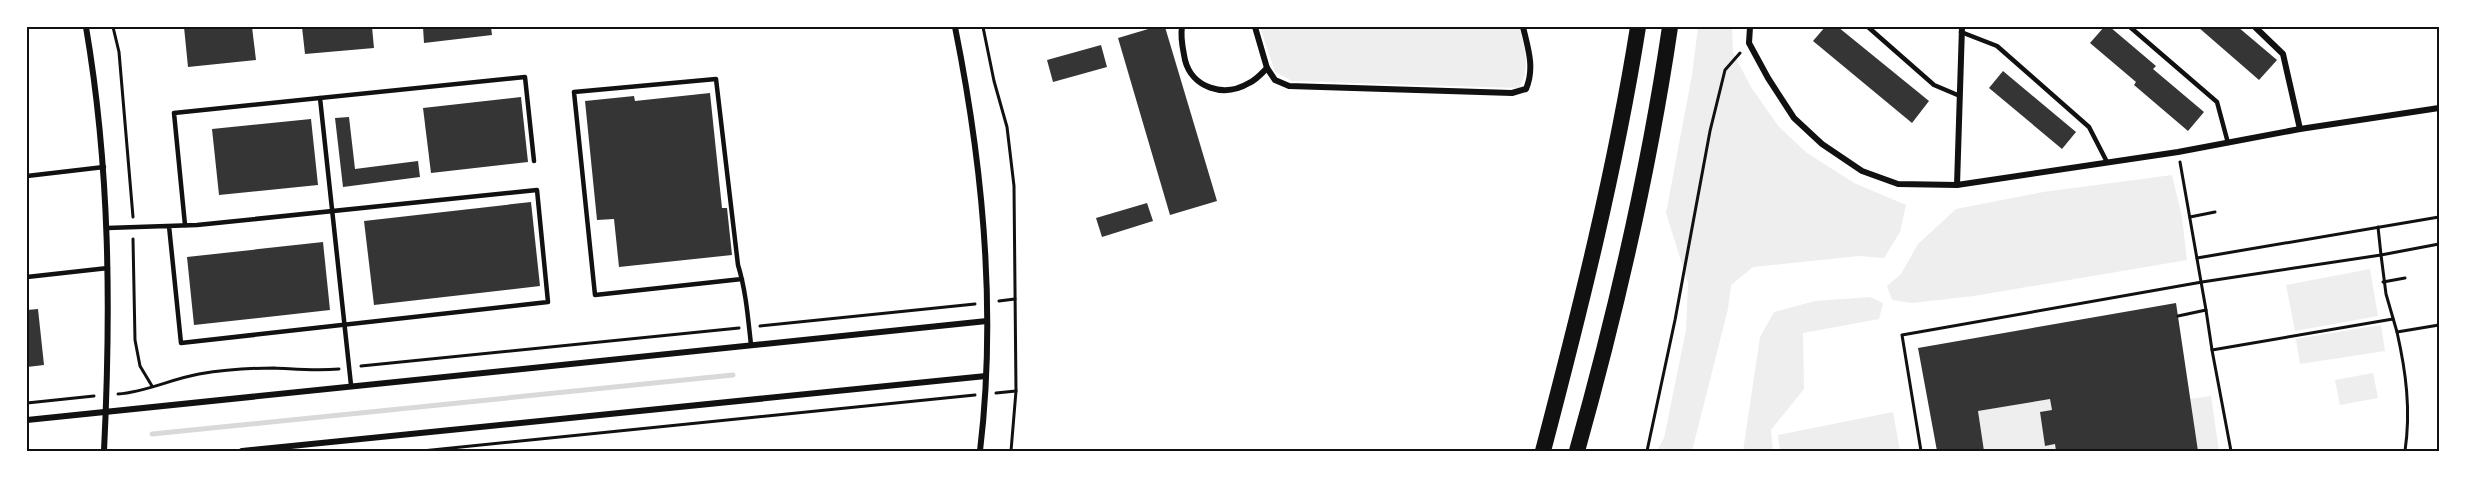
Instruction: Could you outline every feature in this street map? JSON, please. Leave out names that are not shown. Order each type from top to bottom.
[{"type":"highway","points":[[1543,451],[1591,268],[1638,27]]},
{"type":"highway","points":[[1577,451],[1593,393],[1640,192],[1670,27]]},
{"type":"highway","points":[[1585,451],[1593,393]]},
{"type":"street","points":[[86,27],[98,109],[107,228],[107,395],[104,451]]},
{"type":"street","points":[[955,27],[977,153],[984,231],[987,303],[986,394],[980,451]]},
{"type":"street","points":[[1182,27],[1181,35],[1188,68],[1194,79],[1203,86],[1220,90],[1239,87],[1250,83],[1267,68]]},
{"type":"street","points":[[1255,27],[1267,68],[1275,80],[1289,86],[1512,93],[1526,89],[1530,78],[1530,55],[1522,27]]},
{"type":"street","points":[[1750,27],[1749,43],[1794,118],[1822,144],[1862,171],[1898,184],[1957,185],[2178,152],[2300,129],[2439,108]]},
{"type":"street","points":[[2255,27],[2283,54],[2300,129]]},
{"type":"street","points":[[1957,185],[1961,30]]},
{"type":"street","points":[[27,420],[987,321]]},
{"type":"street","points":[[242,451],[986,376]]},
{"type":"lane","points":[[1868,27],[1934,86],[1960,96]]},
{"type":"lane","points":[[2130,27],[2217,102],[2228,143]]},
{"type":"lane","points":[[1961,30],[1997,46],[2089,126],[2107,162]]},
{"type":"lane","points":[[185,225],[174,113],[525,77],[534,161]]},
{"type":"lane","points":[[742,279],[595,295],[574,92],[716,79],[738,265],[742,279],[751,345]]},
{"type":"lane","points":[[320,98],[351,385]]},
{"type":"lane","points":[[27,176],[104,167]]},
{"type":"lane","points":[[107,228],[185,225],[537,190],[548,302],[181,343],[169,226]]},
{"type":"lane","points":[[27,277],[108,268]]},
{"type":"path","points":[[113,27],[119,52],[132,194],[135,340],[140,366],[152,386]]},
{"type":"path","points":[[983,27],[994,81],[1007,126],[1014,186],[1016,391],[1011,451]]},
{"type":"path","points":[[1647,451],[1675,320],[1710,131],[1725,70],[1749,43]]},
{"type":"path","points":[[2178,152],[2230,451]]},
{"type":"path","points":[[2190,217],[2215,212]]},
{"type":"path","points":[[2197,258],[2439,217]]},
{"type":"path","points":[[2378,227],[2383,282],[2405,369],[2409,404],[2406,451]]},
{"type":"path","points":[[1921,451],[1902,334],[2202,282],[2381,255],[2439,243]]},
{"type":"path","points":[[2383,282],[2405,278]]},
{"type":"path","points":[[27,403],[136,393],[152,386],[211,373],[258,369],[319,371],[987,303],[1015,298]]},
{"type":"path","points":[[2178,316],[2206,310]]},
{"type":"path","points":[[2212,350],[2393,319]]},
{"type":"path","points":[[2397,332],[2439,325]]},
{"type":"path","points":[[422,451],[1016,391]]},
{"type":"shaded area","points":[[1260,27],[1519,27],[1525,50],[1525,73],[1519,88],[1292,81],[1275,72]]},
{"type":"shaded area","points":[[1698,27],[1732,27],[1733,53],[1751,87],[1779,127],[1807,153],[1854,183],[1906,205],[1900,232],[1884,258],[1859,256],[1753,267],[1731,285],[1728,309],[1692,451],[1657,451],[1664,438],[1686,330],[1688,283],[1666,213],[1692,75]]},
{"type":"shaded area","points":[[2172,175],[2182,217],[2187,260],[1974,296],[1912,303],[1892,300],[1887,286],[1901,274],[1918,244],[1956,209],[2043,192]]},
{"type":"shaded area","points":[[2370,269],[2378,316],[2295,331],[2286,285]]},
{"type":"shaded area","points":[[1870,297],[1883,303],[1879,319],[1803,333],[1804,389],[1771,430],[1773,451],[1743,451],[1760,337],[1774,312],[1815,301]]},
{"type":"shaded area","points":[[2381,325],[2385,351],[2300,364],[2296,339]]},
{"type":"shaded area","points":[[2373,373],[2378,398],[2340,405],[2335,380]]},
{"type":"shaded area","points":[[2211,396],[2219,451],[2198,451],[2190,399]]},
{"type":"shaded area","points":[[2050,399],[2052,410],[2040,413],[2045,446],[2055,444],[2056,451],[1984,451],[1978,411]]},
{"type":"shaded area","points":[[1893,412],[1900,451],[1780,451],[1778,435]]},
{"type":"building","points":[[184,27],[252,27],[256,60],[188,67]]},
{"type":"building","points":[[302,27],[372,27],[374,48],[305,54]]},
{"type":"building","points":[[423,27],[491,27],[492,35],[424,43]]},
{"type":"building","points":[[1155,27],[1165,27],[1217,201],[1170,215],[1118,38]]},
{"type":"building","points":[[1825,27],[1838,27],[1929,101],[1912,123],[1813,41]]},
{"type":"building","points":[[2104,27],[2110,27],[2156,66],[2153,69],[2204,112],[2188,131],[2134,85],[2136,82],[2090,43]]},
{"type":"building","points":[[2198,27],[2238,27],[2277,60],[2259,80]]},
{"type":"building","points":[[1101,45],[1107,67],[1053,82],[1047,60]]},
{"type":"building","points":[[2003,71],[2076,132],[2062,149],[1989,88]]},
{"type":"building","points":[[710,93],[722,208],[727,208],[732,255],[619,267],[614,219],[597,220],[585,101],[634,96],[635,101]]},
{"type":"building","points":[[521,97],[528,162],[431,173],[423,108]]},
{"type":"building","points":[[349,117],[355,169],[418,161],[420,177],[343,187],[335,118]]},
{"type":"building","points":[[311,119],[318,185],[219,195],[212,129]]},
{"type":"building","points":[[531,202],[540,286],[374,305],[364,221]]},
{"type":"building","points":[[1147,203],[1153,221],[1102,237],[1096,218]]},
{"type":"building","points":[[323,242],[330,310],[194,325],[187,257]]},
{"type":"building","points":[[2176,303],[2198,451],[2056,451],[2055,444],[2045,446],[2040,412],[2052,410],[2050,399],[1978,411],[1984,451],[1937,451],[1918,348]]},
{"type":"building","points":[[38,309],[44,365],[27,367],[27,310]]},
{"type":"waterway","points":[[152,434],[733,375]]}]
